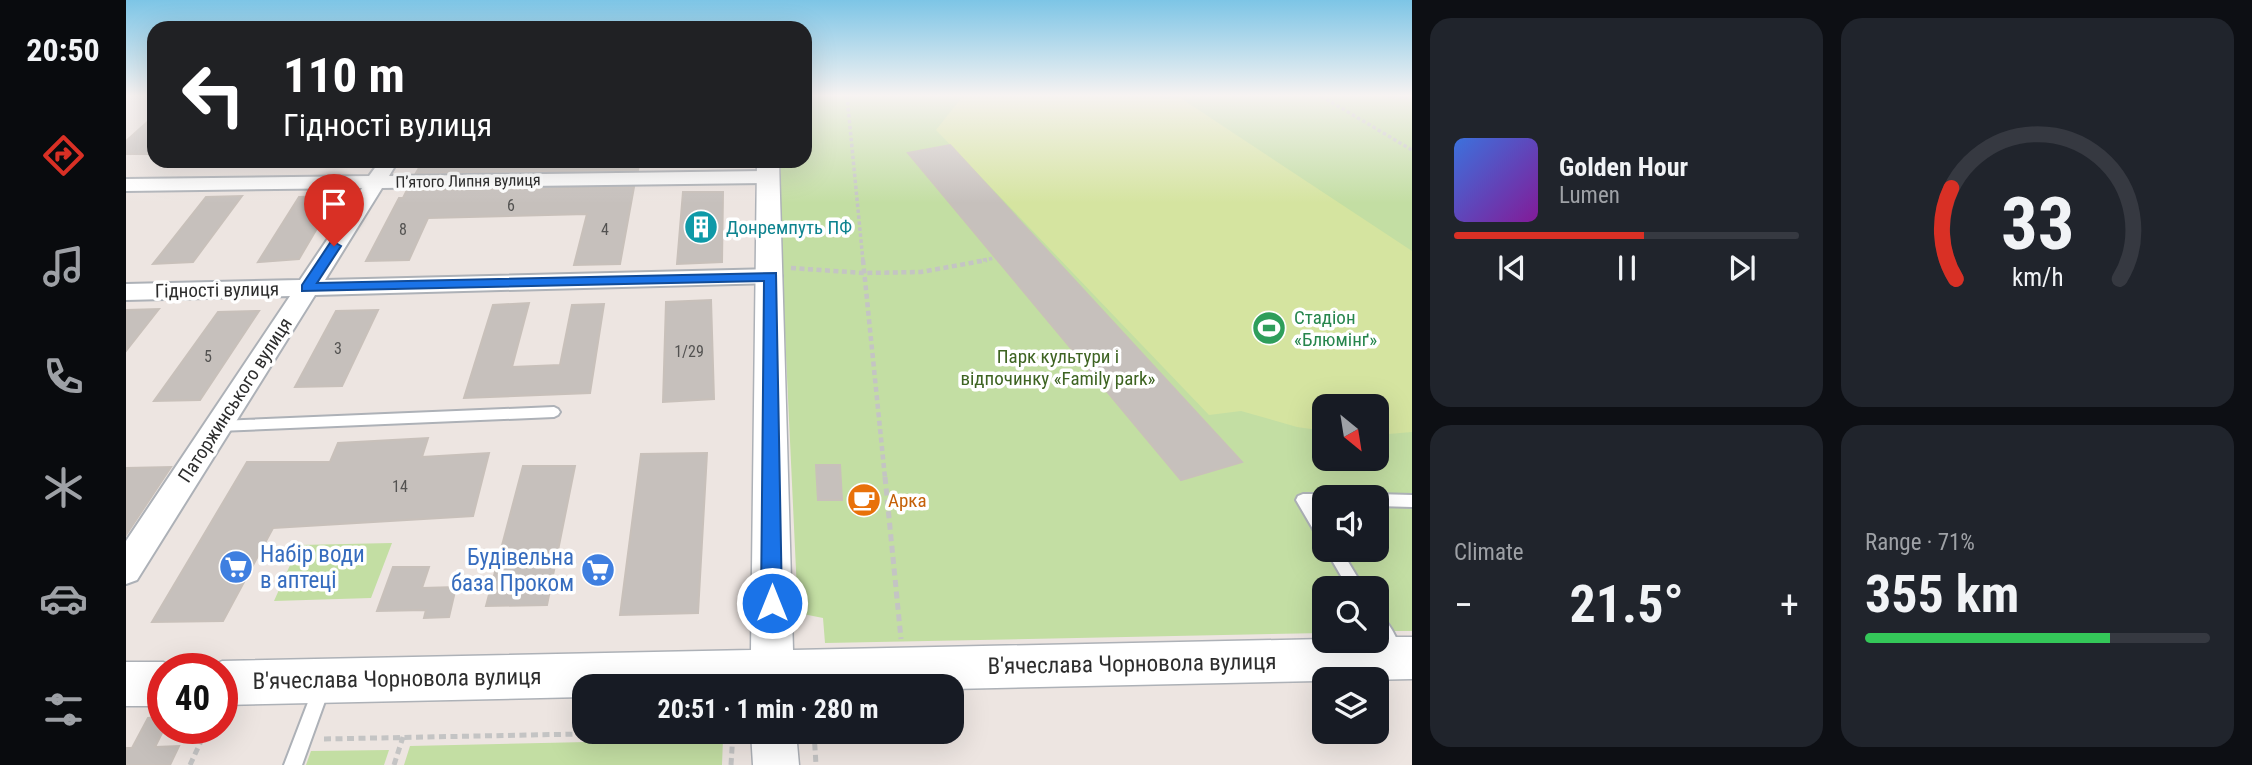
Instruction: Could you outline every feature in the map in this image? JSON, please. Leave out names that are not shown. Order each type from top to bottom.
[{"type":"street","name":"Паторжинського вулиця","points":[[126,569],[385,168]]},
{"type":"street","name":"П’ятого Липня вулиця","points":[[126,185],[375,183],[768,169]]},
{"type":"street","points":[[768,169],[771,271],[772,674]]},
{"type":"street","name":"Гідності вулиця","points":[[126,292],[771,271]]},
{"type":"street","name":"В'ячеслава Чорновола вулиця","points":[[825,674],[904,668],[1406,658]]},
{"type":"street","name":"В'ячеслава Чорновола вулиця","points":[[238,683],[572,679]]},
{"type":"street","points":[[126,684],[147,684]]},
{"type":"street","points":[[775,744],[776,765]]},
{"type":"lane","points":[[218,426],[554,412]]},
{"type":"lane","points":[[1312,500],[1303,500],[1312,515]]},
{"type":"lane","points":[[1389,500],[1412,501]]},
{"type":"lane","points":[[1389,637],[1406,658]]},
{"type":"lane","points":[[293,765],[325,680]]},
{"type":"path","points":[[850,132],[904,668]]},
{"type":"path","points":[[1381,132],[1412,150]]},
{"type":"path","points":[[771,271],[921,272],[995,258]]},
{"type":"path","points":[[303,739],[572,734]]},
{"type":"path","points":[[394,765],[403,737]]},
{"type":"path","points":[[190,765],[200,744]]},
{"type":"path","points":[[731,765],[732,744]]},
{"type":"path","points":[[815,744],[817,765]]},
{"type":"green space","name":"Парк культури і відпочинку «Family park»","points":[[812,132],[1412,132],[1412,631],[1389,631],[1389,576],[1312,576],[1312,633],[825,643],[823,618],[798,613],[777,168],[812,168]]},
{"type":"green space","name":"Стадіон «Блюмінґ»","points":[[938,132],[1232,132],[1412,251],[1412,432],[1390,434],[1390,394],[1312,394],[1312,429],[1241,411],[1209,415]]},
{"type":"green space","points":[[392,543],[371,598],[274,601],[299,545]]},
{"type":"green space","points":[[572,742],[723,744],[722,765],[404,765],[410,746]]},
{"type":"green space","points":[[389,750],[384,765],[306,765],[311,751]]},
{"type":"building","points":[[136,132],[147,132],[147,154],[126,154],[126,141]]},
{"type":"building","points":[[950,145],[1242,462],[1181,480],[908,153]]},
{"type":"building","points":[[419,168],[638,168],[638,170],[416,173]]},
{"type":"building","points":[[634,187],[620,264],[574,265],[587,214],[428,218],[409,260],[366,261],[399,198],[403,198],[407,190]]},
{"type":"building","name":"Донремпуть ПФ","points":[[683,192],[723,192],[722,262],[677,264]]},
{"type":"building","points":[[242,196],[193,262],[153,264],[206,197]]},
{"type":"building","points":[[336,196],[299,259],[258,262],[299,197]]},
{"type":"building","points":[[711,300],[714,399],[663,402],[666,302]]},
{"type":"building","points":[[529,303],[512,367],[560,365],[572,305],[604,304],[590,393],[464,398],[493,305]]},
{"type":"building","points":[[159,309],[126,351],[126,310]]},
{"type":"building","points":[[378,310],[342,386],[295,387],[336,311]]},
{"type":"building","points":[[259,311],[200,400],[154,401],[218,312]]},
{"type":"building","points":[[428,438],[422,457],[489,453],[473,516],[273,528],[223,621],[152,622],[247,462],[330,462],[338,443]]},
{"type":"building","points":[[707,453],[698,613],[620,615],[641,454]]},
{"type":"building","points":[[816,465],[840,465],[842,500],[818,500]]},
{"type":"building","points":[[523,466],[575,466],[547,605],[486,606]]},
{"type":"building","points":[[171,467],[126,535],[126,468]]},
{"type":"building","points":[[393,567],[429,567],[422,588],[456,587],[449,617],[424,618],[426,610],[377,611]]},
{"type":"building","points":[[147,720],[147,744],[156,744],[155,747],[179,746],[170,765],[126,765],[126,748],[132,748]]},
{"type":"place","name":"Донремпуть ПФ","points":[[701,227]]},
{"type":"place","name":"Стадіон «Блюмінґ»","points":[[1269,328]]},
{"type":"place","name":"Арка","points":[[864,500]]},
{"type":"place","name":"Набір води в аптеці","points":[[236,567]]},
{"type":"place","name":"Будівельна база Проком","points":[[598,570]]},
{"type":"route","points":[[334,246],[307,288],[771,276],[772,603]]}]
